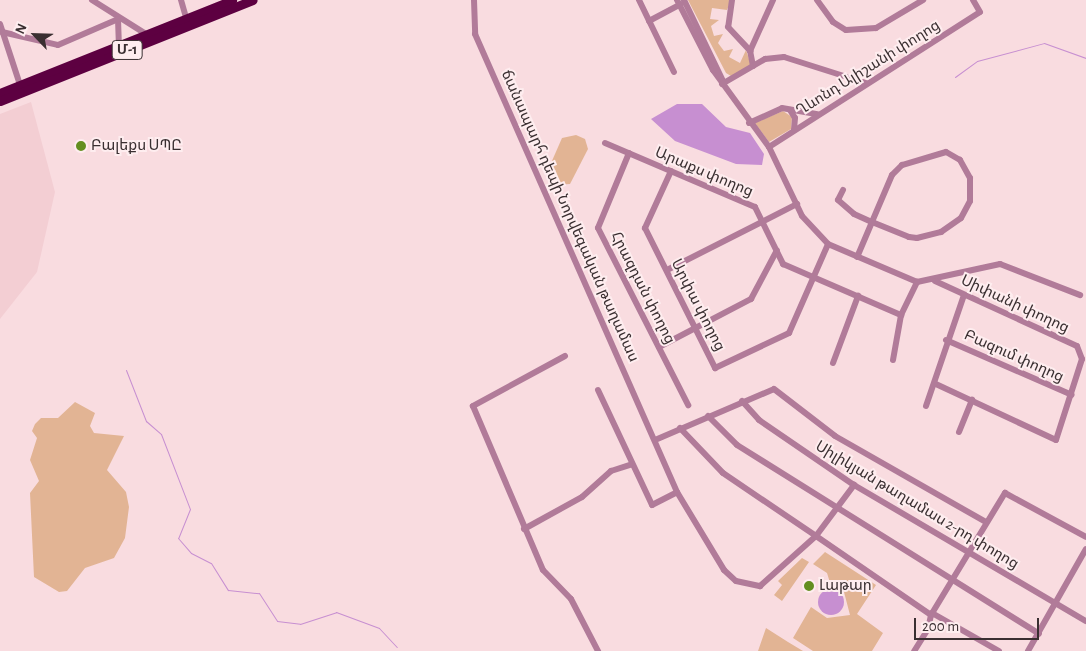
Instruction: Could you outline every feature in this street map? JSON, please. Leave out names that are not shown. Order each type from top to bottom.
[{"type":"highway","name":"Մ-1","points":[[0,93],[232,0]]},
{"type":"highway","name":"Մ-1","points":[[0,101],[253,0]]},
{"type":"street","points":[[92,0],[118,19],[146,34]]},
{"type":"street","points":[[181,0],[186,18]]},
{"type":"street","name":"ճանապարհ դեպի Նորվեգական թաղամաս","points":[[474,0],[475,34],[677,492],[724,570],[750,587],[766,583],[816,536],[854,485]]},
{"type":"street","points":[[640,0],[674,72]]},
{"type":"street","points":[[732,0],[728,27],[750,51],[753,66]]},
{"type":"street","points":[[750,51],[773,0]]},
{"type":"street","points":[[817,0],[832,22],[846,30],[876,28],[923,0]]},
{"type":"street","name":"Ղևոնդ Ալիշանի փողոց","points":[[769,147],[817,114],[980,12],[973,0]]},
{"type":"street","points":[[649,21],[681,2],[724,85],[749,123],[769,147],[809,227],[828,244],[917,282],[935,281],[1000,264],[1080,295]]},
{"type":"street","points":[[2,32],[58,46],[118,19]]},
{"type":"street","points":[[118,19],[119,45]]},
{"type":"street","points":[[0,24],[20,85]]},
{"type":"street","points":[[724,85],[753,66],[784,57],[866,83]]},
{"type":"street","points":[[749,123],[775,110],[817,114]]},
{"type":"street","points":[[790,110],[795,118],[794,130]]},
{"type":"street","name":"Արաքս փողոց","points":[[605,143],[755,207],[783,264],[901,315]]},
{"type":"street","points":[[843,190],[838,200],[854,214],[872,222],[916,238],[946,229],[968,206],[968,171],[956,155],[946,152],[909,161],[892,175],[872,222],[857,257]]},
{"type":"street","name":"Հրազդան փողոց","points":[[629,153],[598,228],[688,405]]},
{"type":"street","name":"Արփա փողոց","points":[[671,171],[645,228],[696,329],[719,369],[789,333],[828,244]]},
{"type":"street","points":[[667,270],[797,204]]},
{"type":"street","points":[[659,347],[751,299],[777,250]]},
{"type":"street","name":"Սիփանի փողոց","points":[[935,281],[1077,346],[1082,359],[1056,440],[972,400]]},
{"type":"street","points":[[893,360],[901,315],[917,282]]},
{"type":"street","points":[[926,406],[936,384],[946,340],[964,295]]},
{"type":"street","points":[[833,364],[858,296]]},
{"type":"street","name":"Բազում փողոց","points":[[946,340],[1072,395]]},
{"type":"street","points":[[566,356],[474,406],[514,494],[524,529],[542,570],[570,600],[598,651]]},
{"type":"street","points":[[936,384],[972,400],[959,432]]},
{"type":"street","points":[[655,440],[768,389],[780,392],[835,436],[986,522]]},
{"type":"street","points":[[598,390],[630,465],[652,506],[677,492]]},
{"type":"street","name":"Սիլիկյան թաղամաս 2-րդ փողոց","points":[[742,401],[759,420],[854,485],[1086,621]]},
{"type":"street","points":[[708,416],[737,445],[835,510],[1039,634]]},
{"type":"street","points":[[680,428],[723,473],[932,614],[999,651]]},
{"type":"street","points":[[524,529],[582,497],[610,471],[630,465]]},
{"type":"street","points":[[914,651],[928,630],[932,614],[968,552],[1006,493],[1086,537]]},
{"type":"street","points":[[1028,651],[1058,603],[1086,549]]},
{"type":"shaded area","points":[[688,0],[731,0],[727,10],[712,8],[710,19],[719,20],[711,26],[714,36],[723,34],[718,43],[724,51],[733,49],[729,57],[740,63],[746,50],[751,65],[731,76],[726,73]]},
{"type":"shaded area","points":[[31,102],[55,192],[37,272],[0,319],[0,114]]},
{"type":"shaded area","points":[[677,104],[702,104],[726,127],[750,133],[764,154],[762,165],[736,164],[675,141],[651,119]]},
{"type":"shaded area","points":[[783,111],[792,117],[791,129],[769,142],[755,123]]},
{"type":"shaded area","points":[[576,135],[585,139],[588,149],[570,184],[554,185],[548,170],[562,138]]},
{"type":"shaded area","points":[[75,402],[95,413],[90,426],[94,433],[124,436],[107,470],[126,492],[129,507],[125,538],[114,558],[85,568],[67,591],[59,592],[34,577],[30,493],[39,481],[30,460],[37,438],[32,431],[35,424],[41,418],[58,418]]},
{"type":"shaded area","points":[[825,552],[876,585],[857,614],[883,633],[872,651],[813,651],[793,638],[811,607],[827,618],[850,615],[844,592],[831,586],[827,573],[813,564]]},
{"type":"shaded area","points":[[802,558],[809,562],[782,601],[774,595],[782,585],[778,581]]},
{"type":"shaded area","points":[[831,589],[840,593],[844,602],[840,611],[831,615],[822,611],[818,602],[822,593]]},
{"type":"shaded area","points":[[766,628],[788,642],[803,651],[758,651]]},
{"type":"waterway","points":[[955,77],[977,61],[1044,43],[1086,58]]},
{"type":"waterway","points":[[126,370],[146,421],[161,434],[190,509],[178,538],[191,553],[211,563],[228,590],[259,593],[277,621],[300,624],[336,612],[379,628],[397,647]]},
{"type":"place","name":"Բալեքս ՍՊԸ","points":[[81,146]]},
{"type":"place","name":"Լաթար","points":[[809,586]]}]
